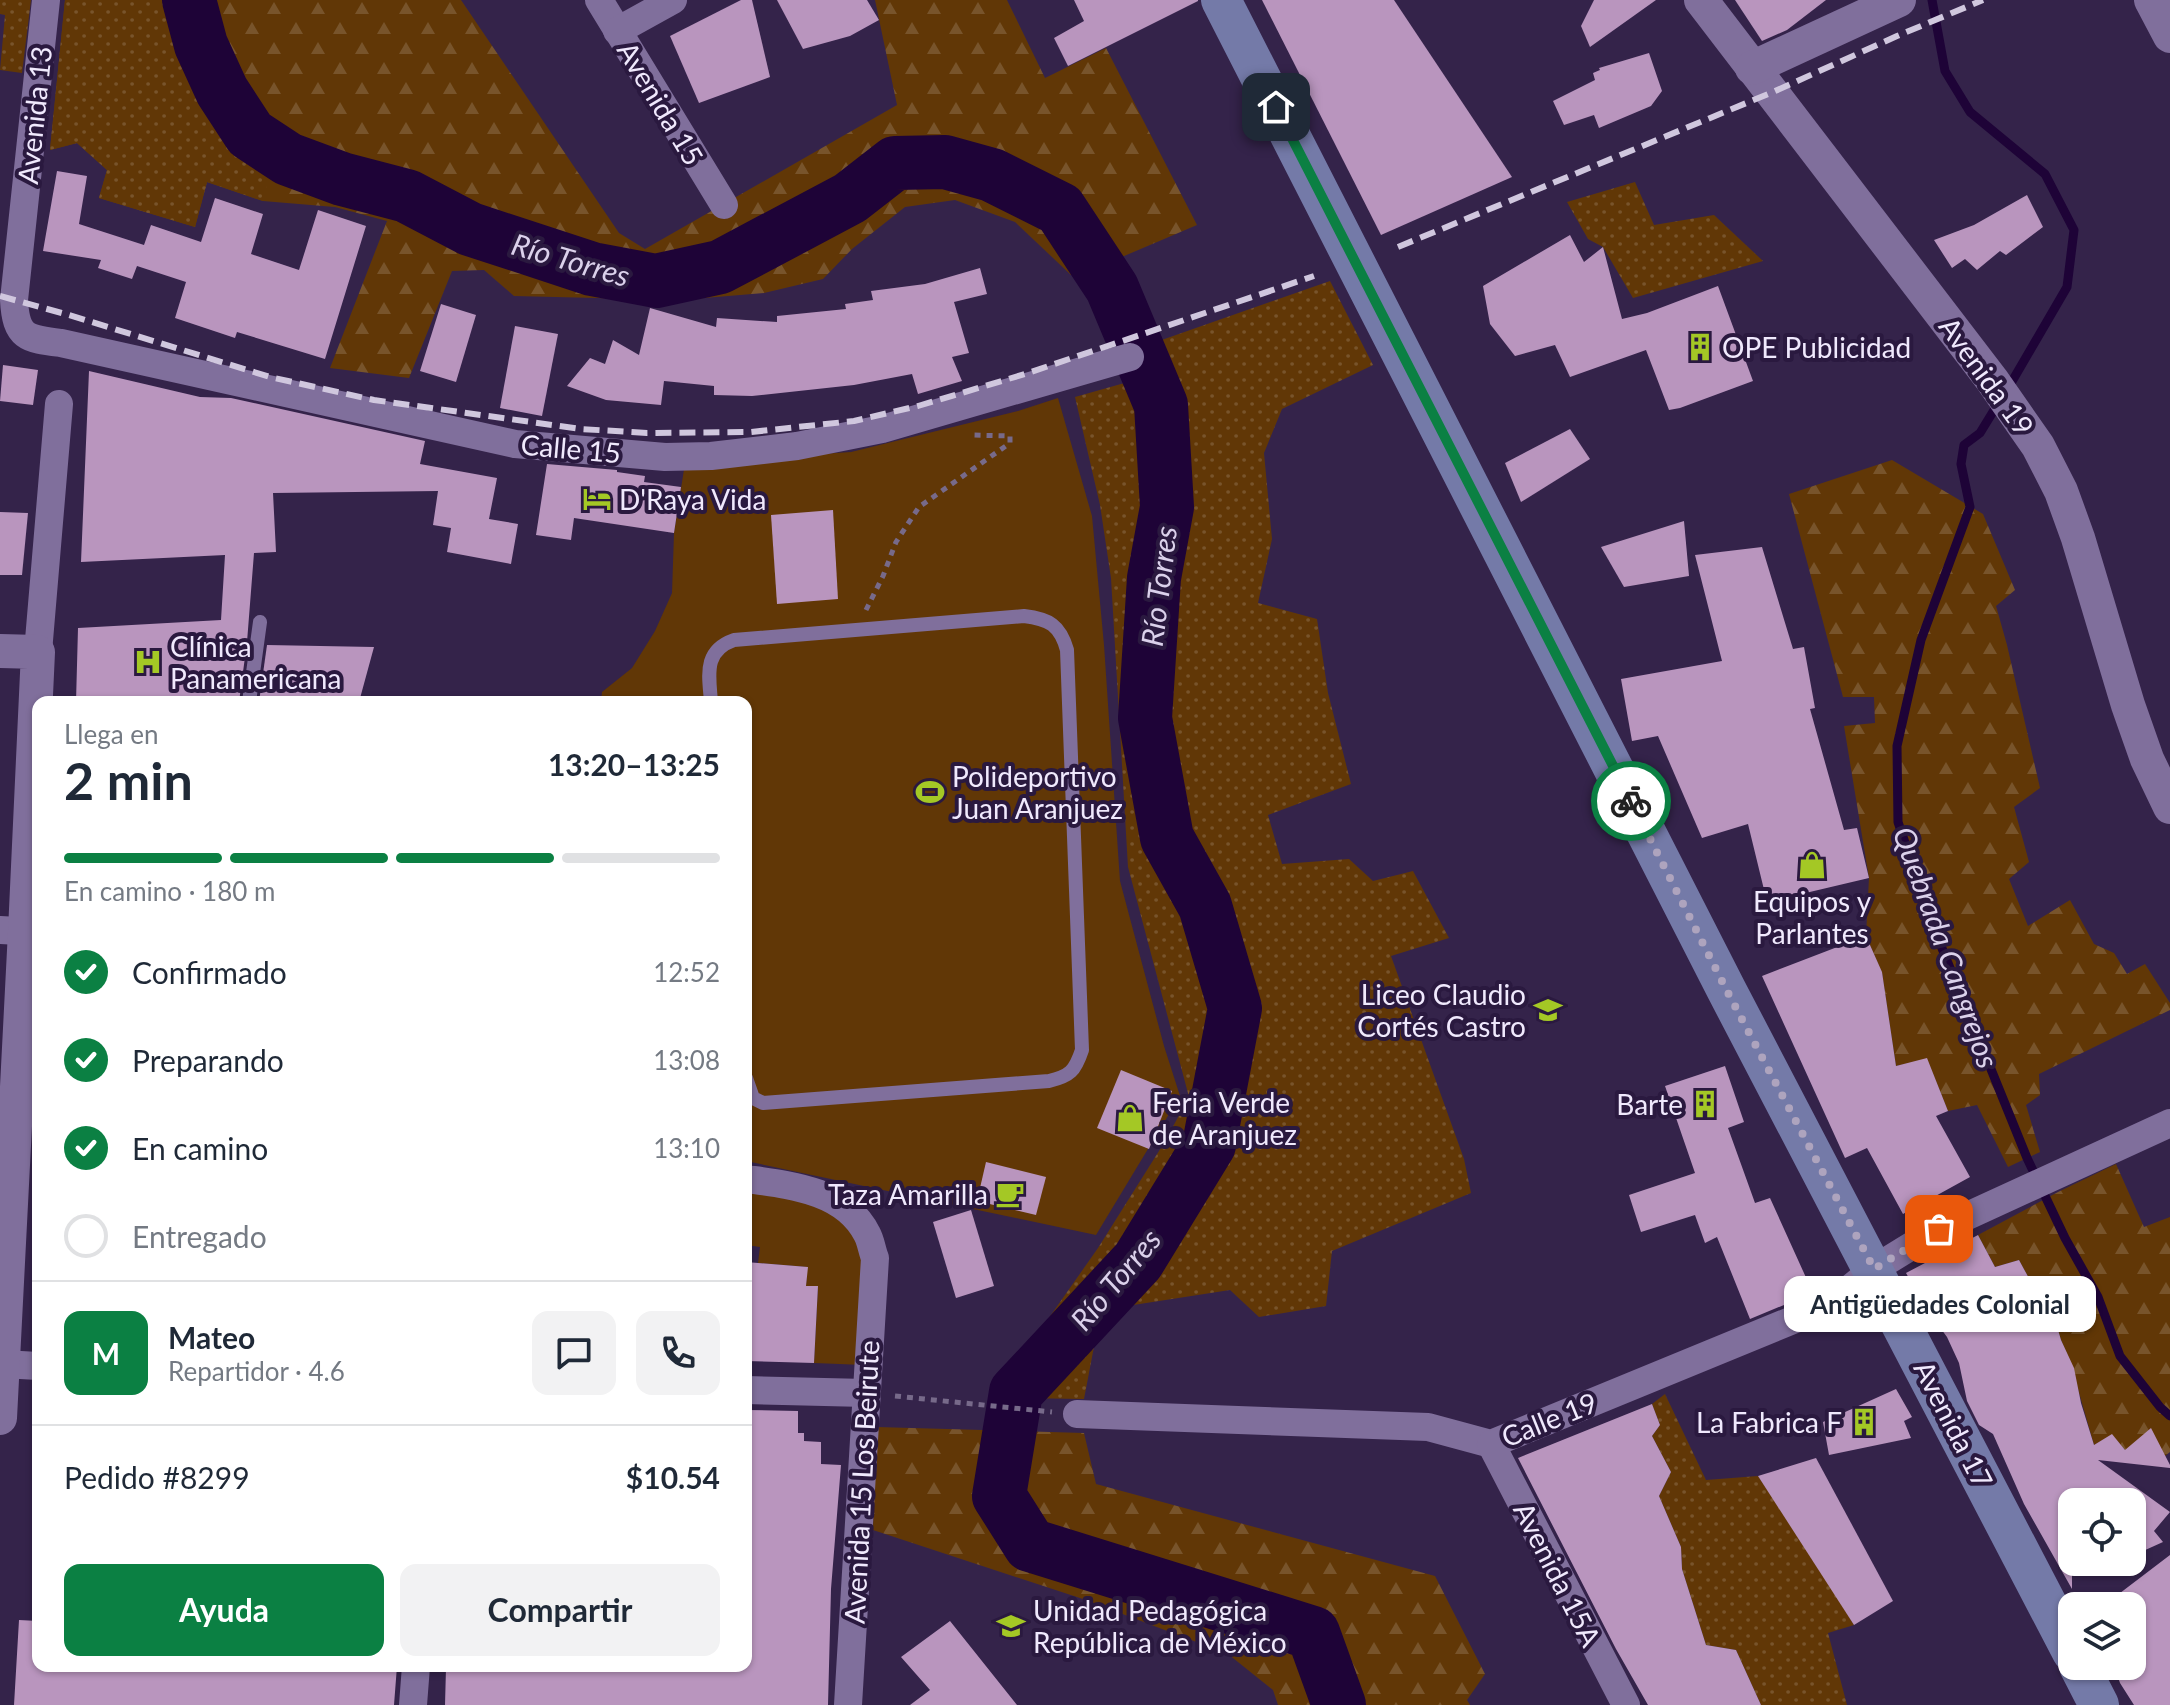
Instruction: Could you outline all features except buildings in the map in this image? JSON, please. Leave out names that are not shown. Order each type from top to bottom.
[{"type":"main road","name":"Avenida 17","points":[[1221,0],[1719,975],[2058,1625]]},
{"type":"main road","points":[[2086,1680],[2099,1705]]},
{"type":"street","name":"Avenida 13","points":[[17,325],[8,282],[46,0]]},
{"type":"street","name":"Avenida 15","points":[[599,0],[724,205]]},
{"type":"street","points":[[617,31],[673,0]]},
{"type":"street","name":"Avenida 19","points":[[1701,0],[1992,380],[2038,446],[2061,491],[2147,759],[2170,807]]},
{"type":"street","points":[[2151,0],[2170,36]]},
{"type":"street","points":[[1752,68],[1889,3]]},
{"type":"street","name":"Calle 15","points":[[17,325],[24,335],[34,340],[76,346],[515,444],[665,457],[711,456],[797,446],[882,429],[1130,357]]},
{"type":"street","points":[[37,696],[59,404]]},
{"type":"street","points":[[0,651],[38,652]]},
{"type":"street","points":[[0,1418],[21,931],[32,785]]},
{"type":"street","name":"Calle 19","points":[[1077,1414],[1428,1427],[1491,1444],[1822,1308],[1874,1269],[1930,1234],[2170,1123]]},
{"type":"street","name":"Avenida 15 Los Beirute","points":[[752,1180],[822,1195],[850,1210],[868,1235],[875,1258],[848,1705]]},
{"type":"street","points":[[2,1364],[32,1366]]},
{"type":"street","points":[[752,1390],[866,1393]]},
{"type":"street","name":"Avenida 15A","points":[[1491,1444],[1626,1705]]},
{"type":"street","points":[[413,1705],[416,1672]]},
{"type":"lane","points":[[711,696],[709,667],[714,653],[722,644],[734,640],[1024,616],[1040,618],[1055,626],[1067,650],[1082,1050],[1076,1067],[1065,1077],[1049,1081],[763,1103],[752,1095]]},
{"type":"lane","points":[[250,696],[260,622]]},
{"type":"path","points":[[856,629],[896,542],[919,507],[1010,443],[1010,436],[964,435]]},
{"type":"path","points":[[866,1393],[1077,1414]]},
{"type":"green space","points":[[0,0],[31,0],[22,73],[0,70],[5,15],[0,14]]},
{"type":"green space","points":[[65,0],[461,0],[619,233],[645,249],[897,105],[875,0],[1007,0],[1045,78],[1106,48],[1197,225],[1103,265],[1071,275],[1015,222],[955,200],[905,207],[852,249],[823,279],[764,293],[680,300],[514,296],[484,270],[452,271],[409,378],[330,368],[387,221],[335,207],[263,201],[207,182],[195,227],[99,198],[107,170],[77,143],[50,150]]},
{"type":"green space","points":[[65,0],[172,0],[191,66],[245,147],[272,162],[263,201],[207,182],[195,227],[99,198],[107,170],[77,143],[50,150]]},
{"type":"green space","points":[[1635,182],[1654,225],[1714,215],[1763,261],[1633,298],[1603,247],[1588,239],[1567,202]]},
{"type":"green space","points":[[1330,281],[1373,365],[1282,409],[1264,453],[1272,539],[1258,603],[1317,619],[1328,693],[1351,784],[1268,815],[1282,864],[1349,859],[1373,881],[1413,871],[1449,938],[1391,956],[1464,1159],[1471,1193],[1332,1251],[1326,1306],[1259,1317],[1230,1290],[1101,1310],[1084,1399],[1009,1398],[1013,1369],[1098,1248],[1189,1097],[1128,867],[1111,578],[1100,505],[1075,397],[1167,371],[1156,342]]},
{"type":"green space","name":"Polideportivo Juan Aranjuez","points":[[1058,398],[1092,516],[1120,881],[1180,1096],[1096,1235],[752,1162],[752,696],[602,696],[602,692],[632,668],[655,631],[672,593],[674,533],[685,463],[851,452],[1018,411]]},
{"type":"green space","points":[[1892,460],[1983,514],[2015,590],[1996,606],[2040,788],[2014,807],[2029,862],[2009,879],[2028,926],[2070,900],[2094,944],[2114,953],[2127,974],[2145,964],[2170,1003],[2170,1010],[2039,1074],[2040,1095],[2026,1105],[2040,1152],[2008,1167],[1977,1105],[1948,1111],[1927,1059],[1896,1066],[1882,973],[1866,936],[1869,878],[1844,726],[1875,723],[1874,697],[1843,697],[1789,494]]},
{"type":"green space","points":[[2116,1164],[2144,1227],[2170,1217],[2170,1452],[2165,1456],[2125,1450],[2112,1435],[2094,1445],[2046,1289],[2037,1293],[2019,1260],[1995,1267],[1978,1235]]},
{"type":"green space","points":[[752,1188],[809,1200],[844,1215],[868,1260],[864,1365],[814,1363],[818,1287],[806,1286],[807,1267],[758,1263],[760,1247],[752,1246]]},
{"type":"green space","points":[[1665,1394],[1706,1480],[1758,1476],[1810,1552],[1854,1625],[1828,1633],[1847,1705],[1761,1705],[1736,1650],[1706,1645],[1682,1569],[1681,1547],[1659,1496],[1671,1472],[1652,1436],[1660,1425],[1652,1404]]},
{"type":"green space","points":[[876,1427],[1084,1433],[1096,1484],[1435,1576],[1485,1674],[1467,1700],[1470,1705],[1278,1705],[1273,1690],[1228,1654],[1083,1599],[873,1530]]},
{"type":"waterway","name":"Río Torres","points":[[189,0],[201,45],[222,91],[250,134],[288,159],[342,179],[407,196],[470,229],[592,269],[656,281],[720,267],[850,198],[895,163],[945,162],[992,175],[1060,209],[1112,288],[1161,405],[1167,507],[1154,578],[1145,718],[1167,838],[1205,906],[1235,1008],[1209,1145],[1138,1261],[1016,1392],[999,1496],[1030,1545],[1313,1633],[1339,1705]]},
{"type":"waterway","name":"Quebrada Cangrejos","points":[[1932,0],[1945,71],[1970,112],[2045,174],[2074,230],[2067,287],[2007,390]]},
{"type":"waterway","name":"Quebrada Cangrejos","points":[[1999,402],[1980,433],[1964,445],[1961,464],[1970,507],[1921,640],[1897,746],[1898,822],[1935,931],[2027,1158],[2065,1238],[2098,1297],[2120,1356],[2170,1416]]},
{"type":"railway","points":[[1398,247],[1773,92],[1983,0]]},
{"type":"railway","points":[[0,296],[270,377],[374,400],[581,429],[647,433],[751,432],[854,421],[918,406],[1025,374],[1314,276]]},
{"type":"way so far","points":[[1631,801],[1874,1269],[1939,1229]]},
{"type":"place","name":"OPE Publicidad","points":[[1700,347]]},
{"type":"place","name":"D'Raya Vida","points":[[597,499]]},
{"type":"place","name":"Clínica Panamericana","points":[[148,662]]},
{"type":"place","name":"Polideportivo Juan Aranjuez","points":[[930,792]]},
{"type":"place","name":"Equipos y Parlantes","points":[[1812,865]]},
{"type":"place","name":"Liceo Claudio Cortés Castro","points":[[1548,1010]]},
{"type":"place","name":"Barte","points":[[1705,1104]]},
{"type":"place","name":"Feria Verde de Aranjuez","points":[[1130,1118]]},
{"type":"place","name":"Taza Amarilla","points":[[1010,1194]]},
{"type":"place","name":"Antigüedades Colonial","points":[[1939,1229]]},
{"type":"place","name":"La Fabrica F","points":[[1864,1422]]},
{"type":"place","name":"Unidad Pedagógica República de México","points":[[1011,1626]]},
{"type":"route","points":[[1276,107],[1631,801]]}]
